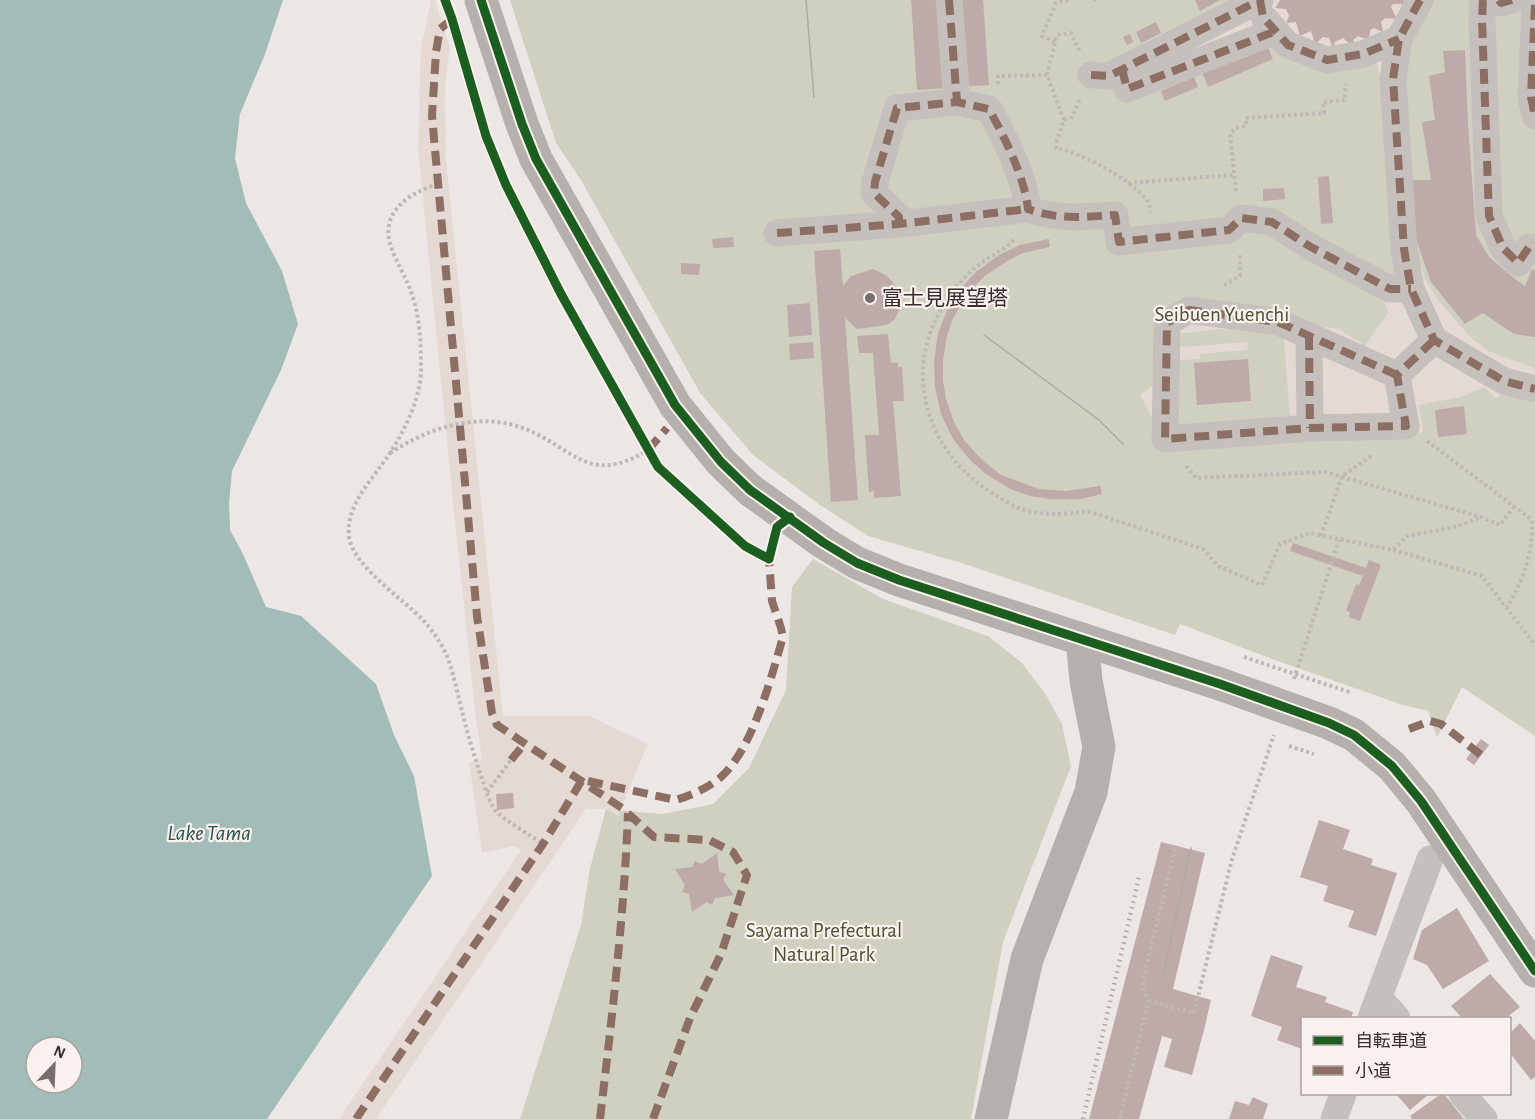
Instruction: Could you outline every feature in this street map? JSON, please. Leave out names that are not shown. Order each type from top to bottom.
[{"type":"street","points":[[481,0],[536,159],[675,405],[722,462],[750,490],[824,543],[857,563],[898,580],[1220,684],[1329,723],[1354,735],[1392,766],[1421,801],[1535,971]]},
{"type":"street","points":[[949,0],[956,97]]},
{"type":"street","points":[[1091,75],[1109,76],[1260,0],[1263,17],[1288,45],[1327,60],[1363,54],[1399,39]]},
{"type":"street","points":[[1420,0],[1399,39],[1393,79],[1404,249],[1411,289],[1434,340],[1504,381],[1535,389]]},
{"type":"street","points":[[1483,0],[1490,216],[1503,248],[1518,263],[1529,247],[1535,251]]},
{"type":"street","points":[[1499,0],[1501,3],[1512,0]]},
{"type":"street","points":[[1535,4],[1531,97],[1535,116]]},
{"type":"street","points":[[1122,69],[1126,89],[1276,31]]},
{"type":"street","points":[[899,224],[899,216],[874,193],[875,182],[897,108],[956,97],[989,109],[1004,135],[1026,197],[1035,212]]},
{"type":"street","points":[[777,232],[1035,212],[1064,218],[1115,215],[1119,242],[1235,224],[1272,222],[1309,246],[1389,289],[1411,289]]},
{"type":"street","points":[[1189,310],[1278,322],[1397,375],[1406,426],[1310,428],[1165,439],[1167,323],[1189,310]]},
{"type":"street","points":[[1309,335],[1310,428]]},
{"type":"street","points":[[1397,375],[1434,340]]},
{"type":"street","points":[[991,1119],[1027,959],[1091,792],[1096,767],[1099,747],[1086,681],[1082,639]]},
{"type":"street","points":[[1395,1017],[1375,1008],[1430,858]]},
{"type":"street","points":[[1334,1119],[1343,1095]]},
{"type":"street","points":[[1463,1095],[1484,1119]]},
{"type":"path","points":[[1055,42],[1042,36],[1056,3],[1071,0]]},
{"type":"path","points":[[1093,0],[1099,0]]},
{"type":"path","points":[[956,97],[998,89],[998,76],[1047,75],[1064,120],[1056,140],[1056,148],[1084,156],[1128,183],[1147,200],[1156,238]]},
{"type":"path","points":[[1189,310],[1205,295],[1240,276],[1230,134],[1236,128],[1246,126],[1246,118],[1324,113],[1323,102],[1345,100],[1345,82],[1393,79]]},
{"type":"path","points":[[1128,183],[1233,175]]},
{"type":"path","points":[[438,184],[422,189],[403,201],[391,217],[388,229],[390,243],[410,289],[421,328],[421,373],[414,404],[390,453],[356,502],[349,526],[349,540],[359,558],[391,592],[424,621],[442,646],[451,664],[462,714],[495,811],[543,844]]},
{"type":"path","points":[[1035,212],[1003,251],[981,263],[953,290],[941,309],[927,342],[922,380],[924,400],[939,439],[953,460],[984,488],[1023,510],[1050,514],[1087,511],[1203,549],[1218,566],[1262,585],[1280,544],[1310,533],[1393,550],[1482,576],[1535,645]]},
{"type":"path","points":[[390,453],[411,439],[437,429],[473,422],[516,426],[591,464],[606,466],[622,464],[650,454],[642,439]]},
{"type":"path","points":[[1321,536],[1342,476],[1376,453],[1384,442],[1406,426],[1534,520],[1529,559],[1518,590],[1507,607]]},
{"type":"path","points":[[1165,439],[1196,478],[1325,472],[1482,517],[1500,525],[1514,507]]},
{"type":"path","points":[[1393,550],[1407,536],[1456,527],[1482,517]]},
{"type":"path","points":[[1297,668],[1339,540]]},
{"type":"path","points":[[1245,657],[1352,693]]},
{"type":"path","points":[[1148,1000],[1194,1013],[1232,859],[1276,728]]},
{"type":"path","points":[[1289,746],[1319,755]]},
{"type":"path","points":[[487,793],[511,760]]},
{"type":"path","points":[[1120,1119],[1148,1000],[1143,984],[1176,846]]},
{"type":"green space","name":"Seibuen Yuenchi","points":[[510,0],[1535,0],[1535,736],[1462,687],[1437,737],[1428,711],[1403,705],[1180,624],[1175,635],[965,564],[868,536],[820,505],[753,455],[700,393],[581,180],[556,143]]},
{"type":"green space","name":"Sayama Prefectural Natural Park","points":[[813,559],[883,599],[988,636],[1022,663],[1046,695],[1062,724],[1071,766],[1003,942],[971,1119],[520,1119],[581,925],[590,868],[606,809],[662,814],[713,804],[749,768],[786,690],[792,587]]},
{"type":"shaded area","points":[[431,0],[435,0],[450,49],[445,84],[446,160],[503,716],[589,716],[648,744],[618,816],[606,809],[586,809],[376,1119],[339,1119],[521,850],[514,846],[482,853],[469,762],[482,760],[454,512],[418,148],[421,48]]},
{"type":"shaded area","points":[[1246,0],[1431,0],[1411,45],[1400,86],[1419,262],[1438,300],[1471,338],[1490,352],[1535,368],[1535,397],[1507,389],[1496,398],[1484,387],[1461,397],[1419,405],[1423,432],[1406,436],[1155,444],[1153,420],[1140,395],[1154,385],[1160,330],[1198,308],[1339,329],[1365,346],[1388,313],[1385,301],[1398,276],[1385,92],[1377,65],[1371,57],[1267,42],[1165,83],[1149,48]],"holes":[[[1221,329],[1251,330],[1282,335],[1284,339],[1290,419],[1180,429],[1174,367],[1177,360],[1200,359],[1200,354],[1247,350],[1249,342],[1183,347],[1175,345],[1177,334]]]},
{"type":"water","name":"Lake Tama","points":[[0,0],[283,0],[265,54],[240,114],[235,158],[246,203],[282,271],[298,324],[281,370],[232,471],[229,503],[230,530],[266,607],[301,616],[376,684],[394,735],[414,776],[432,876],[267,1119],[0,1119]]},
{"type":"building","points":[[911,0],[983,0],[989,85],[917,90]]},
{"type":"building","points":[[1195,0],[1220,0],[1200,11]]},
{"type":"building","points":[[1280,0],[1403,0],[1407,4],[1393,4],[1391,7],[1397,19],[1385,18],[1381,22],[1383,32],[1374,28],[1371,29],[1368,40],[1358,36],[1354,39],[1352,46],[1343,38],[1335,42],[1333,48],[1329,38],[1323,37],[1315,44],[1311,31],[1300,36],[1296,22],[1286,23],[1289,16],[1286,9],[1275,8]]},
{"type":"building","points":[[1156,22],[1161,33],[1141,43],[1136,32]]},
{"type":"building","points":[[1130,34],[1133,42],[1127,45],[1123,37]]},
{"type":"building","points":[[1267,45],[1273,59],[1208,87],[1201,69]]},
{"type":"building","points":[[1465,50],[1476,235],[1489,257],[1525,286],[1532,269],[1535,271],[1535,337],[1514,334],[1483,313],[1465,324],[1431,282],[1415,236],[1410,180],[1431,180],[1422,122],[1435,120],[1429,76],[1445,72],[1443,51]]},
{"type":"building","points":[[1194,77],[1198,87],[1165,101],[1161,91]]},
{"type":"building","points":[[1329,176],[1333,223],[1321,224],[1318,177]]},
{"type":"building","points":[[1284,188],[1285,199],[1263,201],[1263,189]]},
{"type":"building","points":[[733,237],[734,247],[713,248],[712,239]]},
{"type":"building","points":[[1049,239],[1050,247],[1023,253],[1009,260],[986,275],[967,294],[953,318],[947,336],[943,380],[946,399],[954,422],[964,440],[981,459],[1001,475],[1039,489],[1066,491],[1100,486],[1102,494],[1081,499],[1030,496],[1010,489],[986,474],[970,460],[953,439],[941,414],[935,388],[934,361],[938,333],[948,308],[960,289],[976,272],[999,255],[1020,245]]},
{"type":"building","points":[[840,249],[843,286],[851,276],[873,269],[886,275],[896,286],[901,306],[895,319],[887,325],[857,329],[845,318],[858,500],[831,502],[814,251]]},
{"type":"building","points":[[681,263],[700,264],[699,275],[681,274]]},
{"type":"building","points":[[810,303],[812,335],[789,337],[787,305]]},
{"type":"building","points":[[888,334],[891,363],[898,362],[898,367],[902,367],[904,401],[893,401],[901,496],[874,498],[874,491],[869,492],[865,435],[879,435],[873,353],[859,353],[857,336]]},
{"type":"building","points":[[813,342],[814,358],[790,360],[789,344]]},
{"type":"building","points":[[1248,359],[1251,401],[1197,405],[1194,363]]},
{"type":"building","points":[[1464,406],[1467,434],[1438,437],[1435,410]]},
{"type":"building","points":[[1293,543],[1366,568],[1369,560],[1381,565],[1360,621],[1349,617],[1350,612],[1346,611],[1356,584],[1359,585],[1363,576],[1290,551]]},
{"type":"building","points":[[1481,739],[1489,745],[1474,765],[1466,759]]},
{"type":"building","points":[[513,793],[514,808],[497,810],[496,794]]},
{"type":"building","points":[[1319,820],[1350,830],[1343,849],[1373,859],[1371,865],[1397,873],[1376,936],[1348,927],[1354,911],[1323,901],[1328,886],[1300,877]]},
{"type":"building","points":[[1161,842],[1205,853],[1173,989],[1211,1000],[1204,1030],[1192,1075],[1164,1067],[1172,1039],[1162,1036],[1139,1119],[1089,1119]]},
{"type":"building","points":[[717,853],[719,871],[726,874],[723,880],[734,895],[715,898],[712,905],[707,902],[692,912],[689,894],[682,892],[685,885],[675,869],[692,867],[695,861],[702,864]]},
{"type":"building","points":[[1457,908],[1489,961],[1443,989],[1427,965],[1413,959],[1422,930]]},
{"type":"building","points":[[1271,955],[1303,966],[1296,987],[1327,997],[1325,1002],[1353,1012],[1351,1017],[1301,1017],[1301,1049],[1277,1040],[1282,1027],[1251,1016]]},
{"type":"building","points":[[1490,974],[1520,1007],[1507,1017],[1461,1017],[1451,1006]]},
{"type":"building","points":[[1520,1023],[1535,1041],[1535,1077],[1531,1080],[1511,1054],[1511,1032]]},
{"type":"building","points":[[1397,1095],[1428,1095],[1410,1110]]},
{"type":"building","points":[[1440,1095],[1445,1095],[1464,1119],[1412,1119],[1410,1116]]},
{"type":"building","points":[[1253,1097],[1268,1104],[1263,1119],[1229,1119],[1235,1101],[1249,1105]]},
{"type":"tram line","points":[[806,0],[814,97]]},
{"type":"tram line","points":[[984,335],[1099,420],[1123,444]]},
{"type":"tram line","points":[[1163,976],[1191,848]]},
{"type":"railway","points":[[1083,1119],[1139,877]]},
{"type":"marked path","points":[[949,0],[957,102]]},
{"type":"marked path","points":[[1260,0],[1263,17],[1288,45],[1327,60],[1363,54],[1399,39]]},
{"type":"marked path","points":[[1091,75],[1109,76],[1260,0]]},
{"type":"marked path","points":[[1420,0],[1399,39],[1393,79],[1404,249],[1411,289],[1434,340],[1504,381],[1535,389]]},
{"type":"marked path","points":[[1483,0],[1489,216],[1503,248],[1518,263],[1529,247],[1535,251]]},
{"type":"marked path","points":[[1499,0],[1501,3],[1512,0]]},
{"type":"marked path","points":[[1535,5],[1531,97],[1535,116]]},
{"type":"marked path","points":[[452,19],[440,29],[436,52],[432,116],[477,616],[492,713],[497,725],[622,808],[654,837],[709,840],[733,852],[747,875],[721,954],[690,1018],[653,1119]]},
{"type":"marked path","points":[[1122,69],[1127,89],[1276,31]]},
{"type":"marked path","points":[[899,224],[899,217],[874,193],[875,182],[897,108],[957,102],[989,109],[1018,171],[1028,209],[1060,216],[1115,215],[1119,242],[1229,230],[1241,218],[1272,222],[1309,246],[1390,289],[1411,289]]},
{"type":"marked path","points":[[777,233],[899,224],[1028,209]]},
{"type":"marked path","points":[[1397,375],[1278,322],[1189,310],[1167,323],[1165,439],[1310,428],[1406,426],[1397,375],[1434,340]]},
{"type":"marked path","points":[[1309,335],[1310,428]]},
{"type":"marked path","points":[[648,450],[667,428]]},
{"type":"marked path","points":[[588,781],[676,800],[711,785],[732,764],[752,731],[760,712],[783,637],[772,601],[769,559]]},
{"type":"marked path","points":[[1409,729],[1430,721],[1441,724],[1485,758]]},
{"type":"marked path","points":[[511,760],[525,743]]},
{"type":"marked path","points":[[356,1119],[543,844],[582,780]]},
{"type":"marked path","points":[[600,1119],[621,928],[628,813]]},
{"type":"cycle path","points":[[445,0],[486,136],[506,185],[561,294],[658,467],[745,546],[769,559],[777,527],[790,517]]},
{"type":"cycle path","points":[[481,0],[536,159],[675,405],[721,462],[750,490],[824,543],[857,563],[899,580],[1220,684],[1329,723],[1354,735],[1392,766],[1421,801],[1535,971]]},
{"type":"place","name":"富士見展望塔","points":[[870,298]]}]
